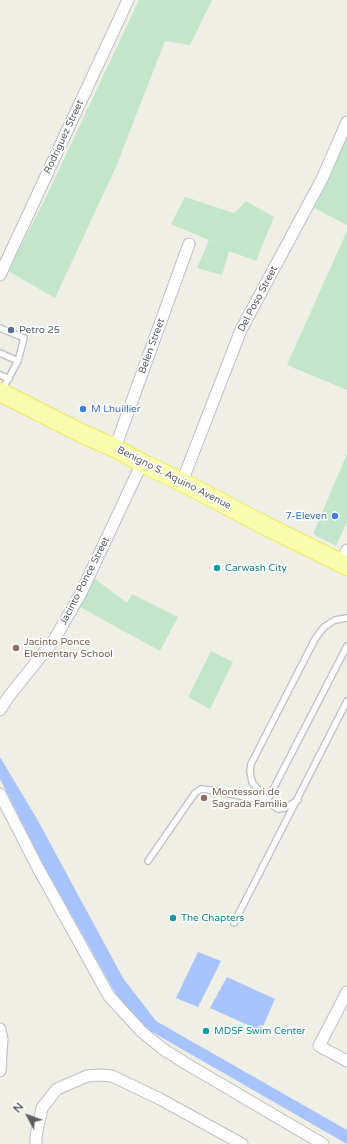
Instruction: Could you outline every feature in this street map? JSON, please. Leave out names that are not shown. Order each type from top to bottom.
[{"type":"main road","name":"Benigno S. Aquino Avenue","points":[[2,385],[85,435],[115,448],[142,463],[345,560]]},
{"type":"street","name":"Rodriguez Street","points":[[0,275],[128,0]]},
{"type":"street","name":"Del Poso Street","points":[[182,482],[241,330],[322,179],[347,122]]},
{"type":"street","name":"Belen Street","points":[[115,448],[189,244]]},
{"type":"street","name":"Jacinto Ponce Street","points":[[0,710],[9,696],[54,640],[81,593],[142,463]]},
{"type":"street","points":[[0,794],[38,868],[109,996],[142,1032],[163,1049],[184,1063],[323,1144]]},
{"type":"street","points":[[347,992],[319,1046],[347,1061]]},
{"type":"street","points":[[0,1029],[2,1039],[0,1071]]},
{"type":"street","points":[[36,1144],[36,1136],[42,1108],[57,1089],[87,1076],[100,1075],[112,1076],[160,1099],[242,1144]]},
{"type":"lane","points":[[0,328],[24,338],[18,361],[2,385]]},
{"type":"lane","points":[[0,353],[18,361]]},
{"type":"lane","points":[[298,800],[285,808],[278,809],[268,801],[252,782],[250,771],[251,764],[315,639],[324,627],[335,620],[347,618]]},
{"type":"lane","points":[[268,801],[347,646]]},
{"type":"lane","points":[[234,923],[298,800],[347,701]]},
{"type":"lane","points":[[148,861],[195,793],[202,789],[268,801]]},
{"type":"green space","points":[[139,0],[212,0],[190,45],[165,41],[116,167],[55,298],[8,271],[46,197]]},
{"type":"green space","points":[[347,133],[347,225],[314,208],[327,182]]},
{"type":"green space","points":[[185,197],[234,213],[246,201],[274,217],[256,261],[229,251],[222,275],[197,268],[209,240],[171,224]]},
{"type":"green space","points":[[347,231],[347,390],[287,365]]},
{"type":"green space","points":[[347,454],[347,522],[336,546],[313,534]]},
{"type":"green space","points":[[94,578],[127,603],[132,594],[178,617],[160,651],[80,607]]},
{"type":"green space","points":[[211,651],[233,662],[210,709],[188,697]]},
{"type":"water","points":[[0,757],[37,819],[123,978],[156,1021],[347,1130],[347,1144],[147,1029],[117,996],[43,864],[0,779]]},
{"type":"water","points":[[198,952],[221,961],[198,1007],[176,998]]},
{"type":"water","points":[[227,977],[275,999],[261,1031],[210,1008]]},
{"type":"place","name":"Petro 25","points":[[11,330]]},
{"type":"place","name":"M Lhuillier","points":[[83,409]]},
{"type":"place","name":"7-Eleven","points":[[335,516]]},
{"type":"place","name":"Carwash City","points":[[217,568]]},
{"type":"place","name":"Jacinto Ponce Elementary School","points":[[16,648]]},
{"type":"place","name":"Montessori de Sagrada Familia","points":[[204,798]]},
{"type":"place","name":"The Chapters","points":[[173,918]]},
{"type":"place","name":"MDSF Swim Center","points":[[206,1031]]}]
